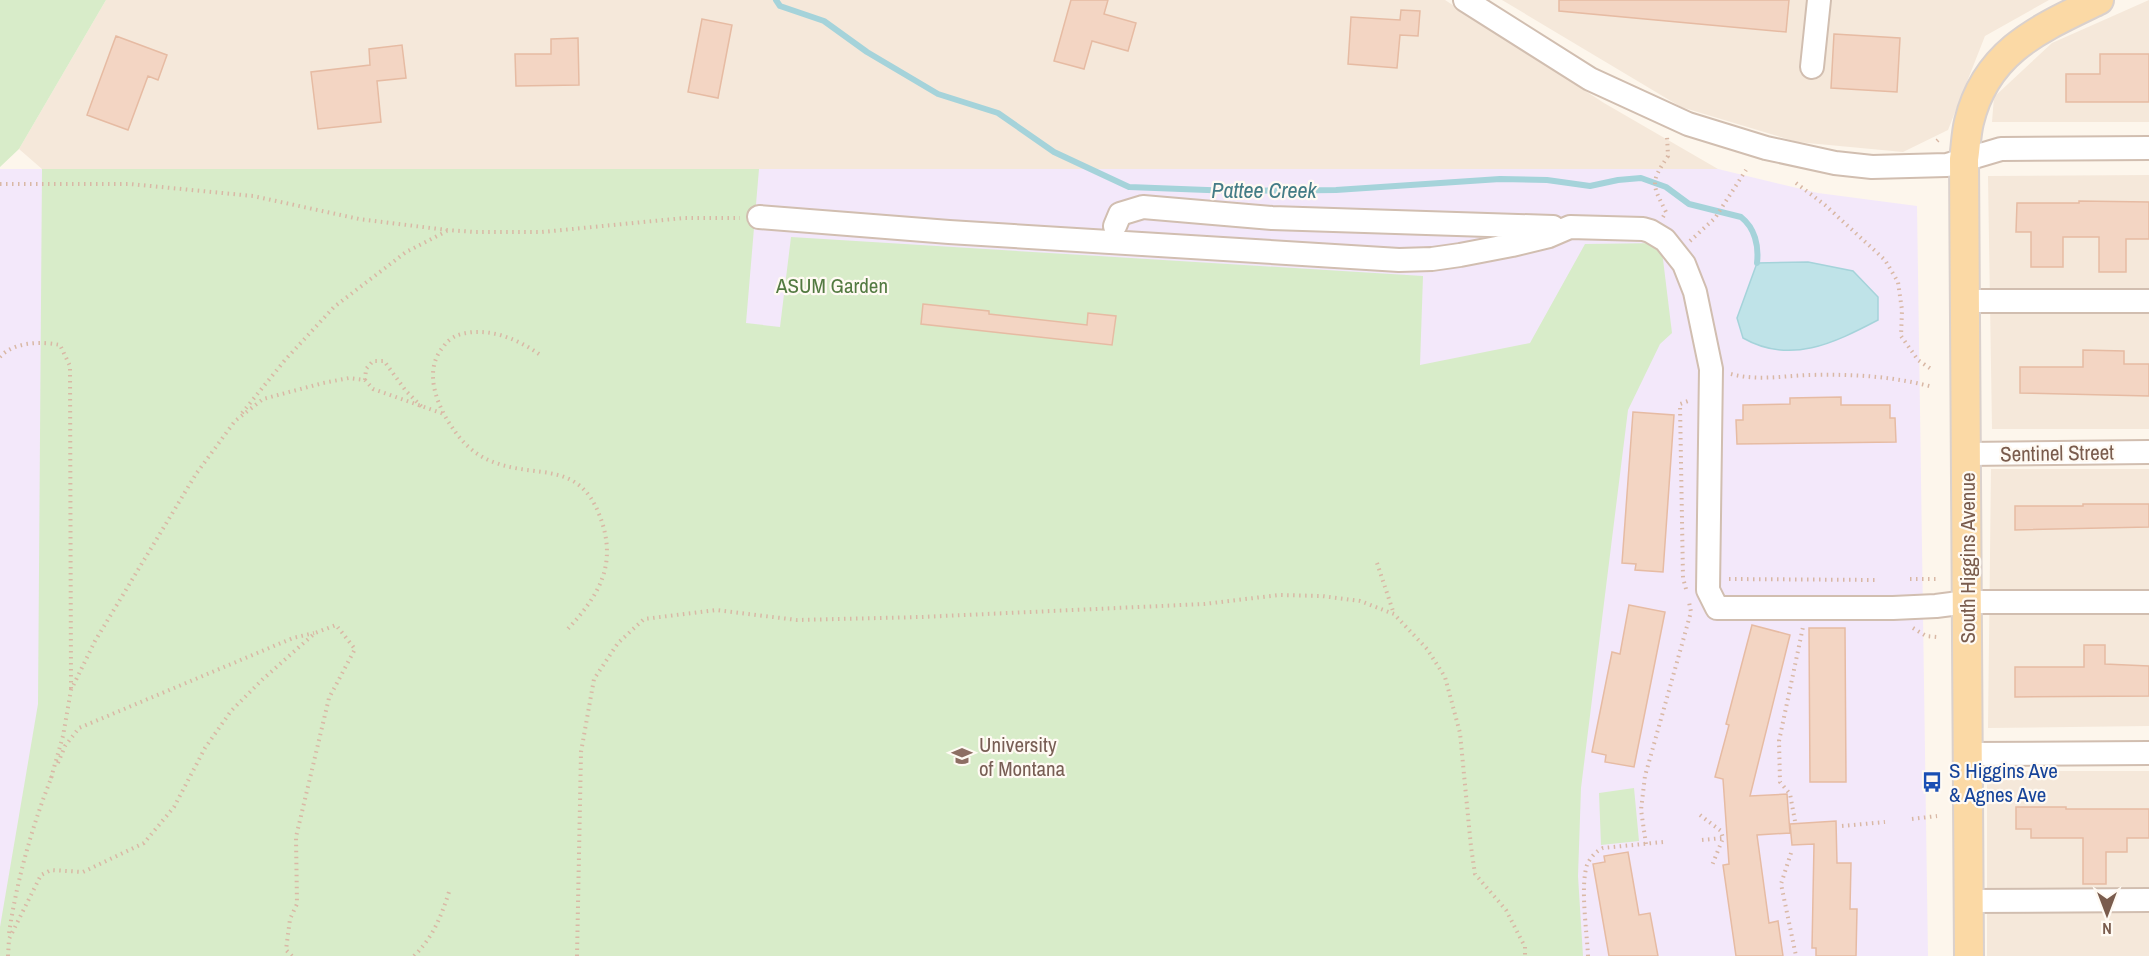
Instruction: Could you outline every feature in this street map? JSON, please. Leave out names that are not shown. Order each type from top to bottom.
[{"type":"main road","name":"South Higgins Avenue","points":[[1969,956],[1964,159],[1969,123],[1977,96],[1999,63],[2014,47],[2030,35],[2099,0]]},
{"type":"street","points":[[1465,0],[1590,79],[1688,124],[1766,148],[1835,163],[1872,167],[1934,167],[2001,149],[2149,148]]},
{"type":"street","points":[[1812,67],[1819,0]]},
{"type":"street","points":[[1115,226],[1120,214],[1143,207],[1272,218],[1650,231],[1665,240],[1684,264],[1695,292],[1711,369],[1708,590],[1717,608],[1893,608],[1967,603],[2149,602]]},
{"type":"street","points":[[759,218],[1399,260],[1460,255],[1549,236],[1570,227]]},
{"type":"street","points":[[1965,301],[2149,301]]},
{"type":"street","name":"Sentinel Street","points":[[1966,454],[2149,453]]},
{"type":"street","points":[[1968,754],[2149,753]]},
{"type":"street","points":[[1969,901],[2149,900]]},
{"type":"path","points":[[1642,229],[1655,223],[1666,212],[1655,191],[1655,175],[1668,156],[1666,135]]},
{"type":"path","points":[[1675,252],[1715,218],[1746,170]]},
{"type":"path","points":[[1796,183],[1825,205],[1885,260],[1898,282],[1902,310],[1901,336],[1918,360],[1931,369]]},
{"type":"path","points":[[0,184],[130,184],[253,196],[359,219],[447,230],[542,232],[684,218],[759,218]]},
{"type":"path","points":[[71,690],[95,641],[196,474],[235,421],[285,360],[334,307],[406,252],[447,230]]},
{"type":"path","points":[[539,354],[523,343],[502,335],[472,332],[456,335],[440,350],[434,366],[433,380],[444,414],[467,446],[481,457],[498,464],[556,473],[584,488],[599,513],[606,539],[607,562],[603,580],[585,611],[565,632]]},
{"type":"path","points":[[0,357],[7,350],[42,342],[60,345],[70,366],[71,690],[63,736],[33,830],[13,912],[8,956]]},
{"type":"path","points":[[365,380],[366,369],[373,361],[384,361],[406,391],[423,408]]},
{"type":"path","points":[[1711,369],[1754,378],[1874,376],[1903,379],[1933,387]]},
{"type":"path","points":[[235,421],[263,399],[349,378],[365,380],[373,389],[444,414]]},
{"type":"path","points":[[1680,404],[1683,578],[1686,589]]},
{"type":"path","points":[[1377,563],[1394,614],[1427,649],[1445,677],[1460,733],[1475,874],[1506,910],[1525,947],[1525,956]]},
{"type":"path","points":[[1722,579],[1878,580]]},
{"type":"path","points":[[1910,579],[1937,579]]},
{"type":"path","points":[[577,956],[581,752],[594,679],[618,643],[644,619],[716,610],[797,620],[921,617],[1204,604],[1280,595],[1322,596],[1360,601],[1394,614]]},
{"type":"path","points":[[1646,844],[1641,810],[1645,776],[1691,612],[1689,600]]},
{"type":"path","points":[[1795,821],[1790,794],[1780,782],[1779,741],[1786,698],[1804,623]]},
{"type":"path","points":[[51,778],[65,746],[79,728],[293,638],[336,625],[355,649],[330,698],[296,837],[297,904],[290,919],[286,950],[292,956]]},
{"type":"path","points":[[1912,628],[1926,636],[1937,637]]},
{"type":"path","points":[[9,939],[41,875],[51,870],[82,872],[144,843],[174,807],[205,748],[231,711],[315,633]]},
{"type":"path","points":[[1700,815],[1721,831],[1723,838],[1711,868]]},
{"type":"path","points":[[1912,819],[1937,816]]},
{"type":"path","points":[[1842,825],[1885,822]]},
{"type":"path","points":[[1702,840],[1723,838]]},
{"type":"path","points":[[1588,956],[1584,882],[1587,864],[1596,851],[1603,848],[1663,842]]},
{"type":"path","points":[[1791,853],[1781,884],[1796,956]]},
{"type":"path","points":[[414,956],[427,942],[440,919],[450,891]]},
{"type":"shaded area","points":[[106,0],[1445,0],[1604,103],[1718,169],[42,169],[19,149]]},
{"type":"shaded area","points":[[1502,0],[2049,0],[1985,36],[1948,130],[1903,152],[1797,142],[1681,107]]},
{"type":"shaded area","points":[[2149,0],[2149,122],[1992,122],[1994,97],[2052,43]]},
{"type":"shaded area","name":"University of Montana","points":[[0,169],[1718,169],[1818,193],[1917,206],[1928,956],[0,956]]},
{"type":"shaded area","points":[[2149,175],[2149,429],[1992,429],[1988,176]]},
{"type":"shaded area","points":[[1991,469],[2149,469],[2149,726],[1988,728]]},
{"type":"shaded area","points":[[1987,771],[2149,771],[2149,956],[1987,956]]},
{"type":"green space","points":[[0,0],[106,0],[19,149],[0,167]]},
{"type":"green space","name":"University of Montana","points":[[42,169],[759,169],[746,323],[780,327],[791,237],[1423,276],[1420,365],[1530,343],[1585,244],[1661,243],[1672,333],[1660,344],[1628,410],[1581,788],[1578,876],[1583,956],[0,956],[0,927],[38,704]]},
{"type":"green space","points":[[1634,788],[1639,841],[1601,845],[1599,793]]},
{"type":"water","points":[[1808,262],[1853,271],[1878,297],[1878,320],[1845,336],[1812,348],[1778,350],[1760,346],[1743,338],[1737,318],[1757,263]]},
{"type":"building","points":[[1071,0],[1108,0],[1104,14],[1136,23],[1128,51],[1092,41],[1084,69],[1054,61]]},
{"type":"building","points":[[1559,0],[1789,0],[1786,32],[1559,11]]},
{"type":"building","points":[[1401,10],[1420,11],[1418,36],[1400,35],[1397,68],[1348,64],[1351,17],[1400,20]]},
{"type":"building","points":[[702,19],[732,25],[718,98],[688,92]]},
{"type":"building","points":[[1834,34],[1900,38],[1897,92],[1831,88]]},
{"type":"building","points":[[116,36],[167,55],[158,80],[148,76],[128,130],[87,115]]},
{"type":"building","points":[[578,38],[579,85],[516,86],[515,54],[551,54],[551,39]]},
{"type":"building","points":[[402,45],[406,78],[377,81],[381,122],[318,129],[311,72],[370,65],[369,49]]},
{"type":"building","points":[[2100,54],[2149,54],[2149,102],[2066,102],[2066,74],[2100,74]]},
{"type":"building","points":[[2079,201],[2149,202],[2149,239],[2126,239],[2126,272],[2099,272],[2099,237],[2063,237],[2063,267],[2031,267],[2031,232],[2016,232],[2017,203],[2079,203]]},
{"type":"building","points":[[923,304],[1087,325],[1088,313],[1116,316],[1112,345],[921,324]]},
{"type":"building","points":[[2083,350],[2124,351],[2124,364],[2149,364],[2149,396],[2020,393],[2020,367],[2083,367]]},
{"type":"building","points":[[1841,397],[1841,405],[1890,405],[1890,418],[1895,418],[1896,442],[1737,444],[1736,420],[1743,420],[1743,405],[1790,404],[1790,398]]},
{"type":"building","points":[[1633,412],[1674,415],[1663,572],[1635,570],[1636,564],[1622,563]]},
{"type":"building","points":[[2083,504],[2149,504],[2149,527],[2015,530],[2015,506],[2083,506]]},
{"type":"building","points":[[1629,605],[1665,612],[1634,767],[1605,762],[1606,755],[1592,752],[1612,652],[1620,654]]},
{"type":"building","points":[[1752,625],[1790,635],[1750,796],[1787,794],[1790,833],[1757,835],[1769,923],[1778,921],[1783,956],[1736,956],[1723,865],[1729,864],[1723,779],[1715,777],[1729,725],[1726,724]]},
{"type":"building","points":[[1809,628],[1845,628],[1846,782],[1810,782]]},
{"type":"building","points":[[2084,645],[2105,645],[2105,664],[2149,666],[2149,696],[2015,697],[2015,667],[2084,667]]},
{"type":"building","points":[[2016,807],[2149,809],[2149,838],[2127,838],[2127,852],[2106,852],[2106,884],[2083,884],[2083,838],[2031,838],[2031,829],[2016,829]]},
{"type":"building","points":[[1836,821],[1837,863],[1851,863],[1850,909],[1857,909],[1856,956],[1816,956],[1816,948],[1812,948],[1814,844],[1792,845],[1790,824]]},
{"type":"building","points":[[1628,852],[1639,915],[1650,913],[1658,956],[1609,956],[1593,864],[1605,862],[1604,856]]},
{"type":"waterway","name":"Pattee Creek","points":[[776,0],[780,6],[824,21],[867,52],[938,94],[998,113],[1054,152],[1129,187],[1233,191],[1336,190],[1500,179],[1547,180],[1590,186],[1641,178],[1666,187],[1689,204],[1741,217],[1750,226],[1755,238],[1757,263]]},
{"type":"place","name":"University of Montana","points":[[962,756]]},
{"type":"place","name":"S Higgins Ave & Agnes Ave","points":[[1932,782]]},
{"type":"park label","name":"ASUM Garden","points":[[832,285]]}]
